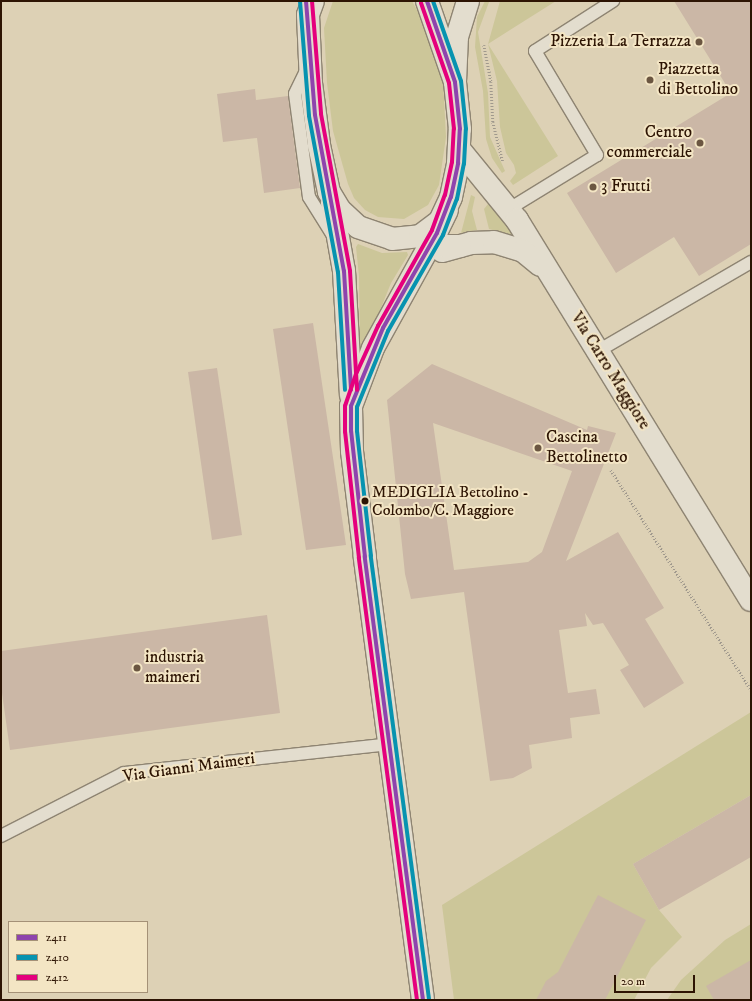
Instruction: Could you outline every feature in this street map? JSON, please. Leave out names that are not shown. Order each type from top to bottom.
[{"type":"main road","points":[[351,406],[373,348],[425,245],[447,210],[459,149],[459,106],[455,82],[427,1]]},
{"type":"main road","points":[[455,82],[457,37],[468,1]]},
{"type":"main road","points":[[309,6],[308,39],[315,115],[341,249],[346,296],[354,472],[423,1000]]},
{"type":"main road","name":"Via Carro Maggiore","points":[[459,149],[485,183],[509,210],[598,351],[751,600]]},
{"type":"main road","points":[[329,192],[348,220],[358,227],[392,239],[425,245],[460,246],[482,242],[515,247],[549,273]]},
{"type":"lane","points":[[509,210],[597,155],[535,51],[613,1]]},
{"type":"lane","points":[[308,39],[306,74],[295,94],[309,198],[341,249]]},
{"type":"lane","points":[[598,351],[751,262]]},
{"type":"lane","name":"Via Gianni Maimeri","points":[[1,836],[124,773],[390,744]]},
{"type":"path","points":[[483,40],[491,82],[493,122],[505,168],[485,183]]},
{"type":"path","points":[[611,470],[751,690]]},
{"type":"shaded area","points":[[333,1],[412,1],[425,25],[443,79],[446,137],[439,185],[428,205],[404,219],[378,217],[365,210],[354,198],[348,184],[333,131],[327,83],[324,28]]},
{"type":"shaded area","points":[[485,1],[489,2],[478,32],[488,93],[490,137],[505,171],[502,173],[492,158],[486,139],[483,91],[475,47],[477,17]]},
{"type":"shaded area","points":[[500,1],[556,1],[488,44]]},
{"type":"shaded area","points":[[488,44],[558,156],[513,185],[510,181],[516,173],[514,165],[506,153],[500,127],[497,81]]},
{"type":"shaded area","points":[[471,195],[475,197],[472,211],[477,230],[461,233]]},
{"type":"shaded area","points":[[488,204],[497,211],[516,236],[489,229],[484,209]]},
{"type":"shaded area","points":[[358,244],[382,253],[407,252],[408,255],[391,283],[364,350],[360,349],[359,276],[356,247]]},
{"type":"shaded area","points":[[751,712],[751,795],[633,864],[659,910],[682,937],[651,968],[634,1000],[454,1000],[442,905]]},
{"type":"shaded area","points":[[751,924],[751,1000],[667,1000],[681,980],[725,940]]},
{"type":"building","name":"Centro commerciale","points":[[674,1],[751,1],[751,244],[699,276],[674,237],[616,273],[567,193],[731,93]]},
{"type":"building","points":[[255,89],[256,100],[288,96],[300,188],[264,193],[257,138],[223,142],[217,94]]},
{"type":"building","points":[[313,323],[346,545],[306,550],[273,329]]},
{"type":"building","points":[[432,364],[587,430],[588,426],[616,433],[566,561],[618,532],[664,608],[645,619],[684,683],[644,708],[620,670],[629,665],[603,623],[593,625],[585,613],[587,626],[559,630],[566,680],[568,693],[596,689],[600,714],[570,718],[572,738],[529,745],[532,768],[513,778],[490,781],[464,592],[411,599],[405,574],[387,400]],"holes":[[[433,423],[572,471],[542,552],[528,562],[454,570]]]},
{"type":"building","points":[[217,368],[242,535],[212,540],[188,372]]},
{"type":"building","name":"industria maimeri","points":[[267,615],[280,713],[10,750],[1,686],[1,651]]},
{"type":"building","points":[[751,795],[751,857],[659,910],[633,864]]},
{"type":"building","points":[[598,895],[646,920],[605,1000],[536,1000],[546,981],[558,972]]},
{"type":"building","points":[[751,960],[751,1000],[714,1000],[706,986]]},
{"type":"transit line","name":"z410","points":[[300,1],[309,116],[338,272],[345,390]]},
{"type":"transit line","name":"z411","points":[[306,1],[315,115],[344,271],[351,390]]},
{"type":"transit line","name":"z412","points":[[312,1],[321,114],[350,271],[357,390]]},
{"type":"transit line","name":"z411","points":[[423,1000],[365,557],[351,431],[351,406],[383,328],[437,233],[451,197],[458,163],[460,129],[455,82],[427,1]]},
{"type":"transit line","name":"z410","points":[[429,999],[371,556],[357,431],[357,407],[388,331],[443,235],[457,199],[464,164],[466,129],[461,81],[433,1]]},
{"type":"transit line","name":"z412","points":[[417,1000],[359,558],[345,432],[345,406],[357,372],[378,326],[432,230],[445,195],[452,162],[454,129],[449,83],[421,3]]},
{"type":"place","name":"Pizzeria La Terrazza","points":[[699,42]]},
{"type":"place","name":"Piazzetta di Bettolino","points":[[650,80]]},
{"type":"place","name":"Centro commerciale","points":[[700,143]]},
{"type":"place","name":"3 Frutti","points":[[593,187]]},
{"type":"place","name":"Cascina Bettolinetto","points":[[538,448]]},
{"type":"place","name":"MEDIGLIA Bettolino - Colombo/C. Maggiore","points":[[365,501]]},
{"type":"place","name":"industria maimeri","points":[[137,668]]}]
